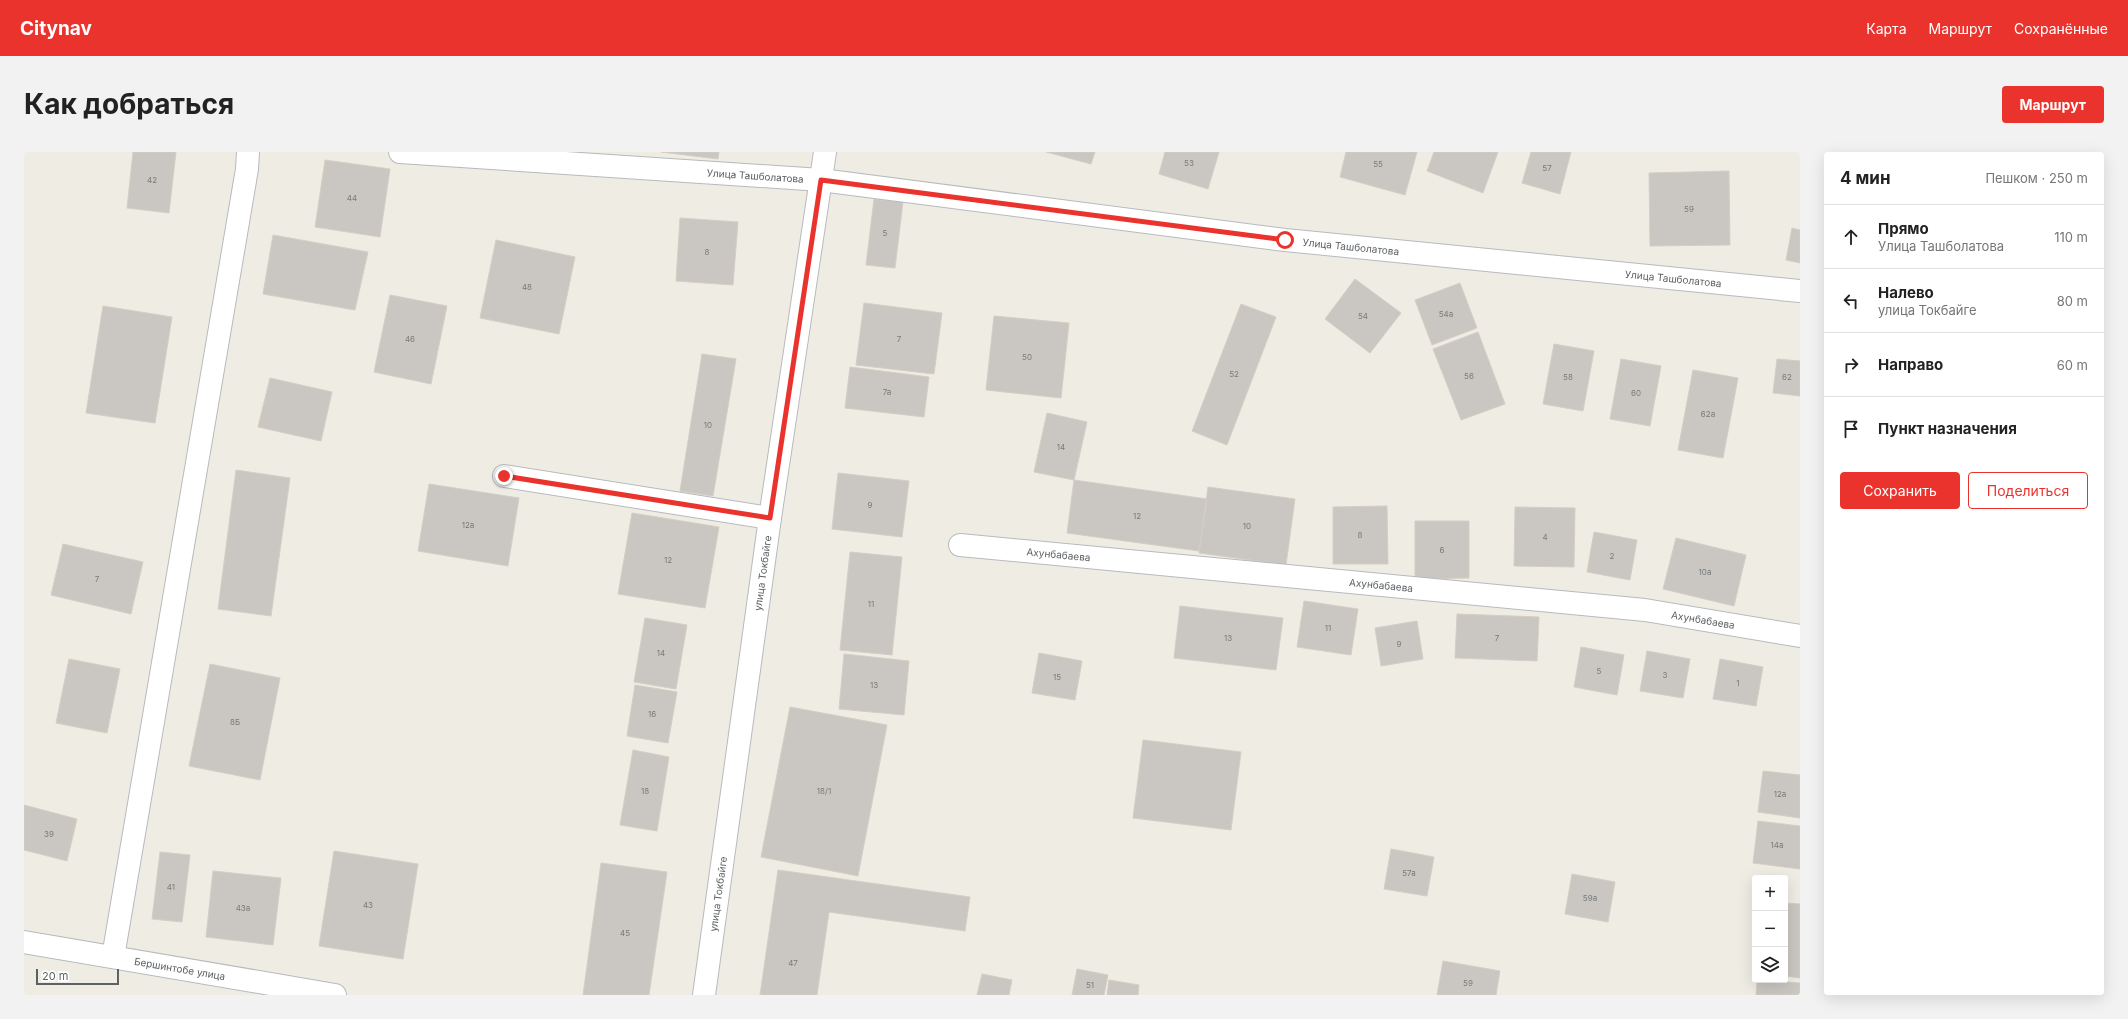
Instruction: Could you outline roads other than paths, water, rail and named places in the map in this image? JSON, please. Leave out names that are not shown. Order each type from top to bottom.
[{"type":"street","points":[[113,957],[246,177],[248,152]]},
{"type":"street","name":"Улица Ташболатова","points":[[400,152],[821,180],[1285,240],[1800,291]]},
{"type":"street","name":"улица Токбайге","points":[[704,995],[770,518],[825,152]]},
{"type":"street","points":[[504,476],[770,518]]},
{"type":"street","name":"Ахунбабаева","points":[[960,545],[1645,610],[1800,636]]},
{"type":"street","name":"Бершинтобе улица","points":[[24,942],[335,995]]}]
